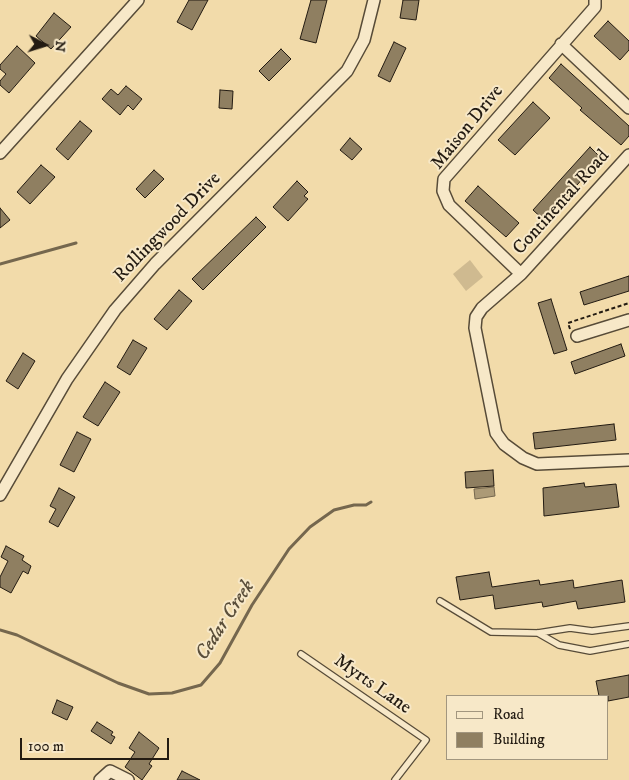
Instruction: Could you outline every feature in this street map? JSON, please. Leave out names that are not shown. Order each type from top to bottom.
[{"type":"street","points":[[0,153],[138,0]]},
{"type":"street","name":"Rollingwood Drive","points":[[0,496],[67,379],[120,304],[155,264],[347,71],[364,40],[374,0]]},
{"type":"street","name":"Maison Drive","points":[[521,274],[449,205],[443,191],[444,179],[595,7],[595,0]]},
{"type":"street","points":[[561,44],[629,108]]},
{"type":"street","name":"Continental Road","points":[[629,155],[521,274],[482,308],[476,317],[475,328],[496,432],[504,444],[523,458],[537,464],[629,460]]},
{"type":"street","points":[[577,336],[629,320]]},
{"type":"street","points":[[100,780],[110,771],[128,780]]},
{"type":"lane","points":[[440,601],[491,632],[538,634],[570,628],[592,631],[629,626]]},
{"type":"lane","points":[[538,634],[559,645],[590,651],[629,644]]},
{"type":"lane","name":"Myrts Lane","points":[[301,654],[426,740],[395,780]]},
{"type":"shaded area","points":[[470,260],[483,277],[466,291],[453,274]]},
{"type":"shaded area","points":[[494,487],[495,496],[475,499],[474,489]]},
{"type":"building","points":[[189,0],[208,0],[192,30],[177,22]]},
{"type":"building","points":[[311,0],[327,0],[316,43],[300,39]]},
{"type":"building","points":[[403,0],[419,0],[416,20],[400,18]]},
{"type":"building","points":[[54,13],[71,27],[51,49],[36,36]]},
{"type":"building","points":[[608,21],[629,41],[629,50],[620,60],[594,36]]},
{"type":"building","points":[[394,42],[406,48],[390,82],[378,76]]},
{"type":"building","points":[[17,46],[35,63],[9,93],[0,85],[0,81],[6,74],[0,69],[0,65]]},
{"type":"building","points":[[281,49],[291,59],[269,81],[259,71]]},
{"type":"building","points":[[561,64],[629,126],[629,136],[621,145],[580,110],[582,108],[549,78]]},
{"type":"building","points":[[126,86],[142,99],[133,110],[128,105],[120,115],[102,99],[111,89],[118,95]]},
{"type":"building","points":[[220,90],[233,91],[232,109],[219,108]]},
{"type":"building","points":[[533,102],[550,118],[515,155],[498,140]]},
{"type":"building","points":[[80,121],[92,131],[68,160],[56,149]]},
{"type":"building","points":[[350,138],[362,149],[352,160],[340,150]]},
{"type":"building","points":[[590,147],[601,158],[545,221],[533,210]]},
{"type":"building","points":[[41,165],[55,177],[30,204],[17,192]]},
{"type":"building","points":[[154,170],[164,179],[145,198],[136,189]]},
{"type":"building","points":[[297,181],[308,192],[304,196],[308,199],[288,221],[273,207]]},
{"type":"building","points":[[478,186],[519,223],[506,237],[465,201]]},
{"type":"building","points":[[0,208],[10,220],[0,228]]},
{"type":"building","points":[[256,217],[266,227],[203,290],[192,279]]},
{"type":"building","points":[[629,276],[629,291],[584,305],[580,292]]},
{"type":"building","points":[[179,290],[192,301],[167,330],[154,319]]},
{"type":"building","points":[[551,299],[567,350],[554,354],[538,303]]},
{"type":"building","points":[[133,340],[147,348],[130,375],[117,367]]},
{"type":"building","points":[[621,344],[625,356],[575,374],[571,362]]},
{"type":"building","points":[[23,353],[35,361],[18,389],[6,381]]},
{"type":"building","points":[[105,382],[120,392],[98,426],[83,417]]},
{"type":"building","points":[[614,424],[616,440],[535,449],[533,433]]},
{"type":"building","points":[[77,432],[91,439],[74,472],[60,465]]},
{"type":"building","points":[[493,470],[494,486],[466,488],[465,472]]},
{"type":"building","points":[[584,483],[585,487],[616,484],[619,507],[544,516],[543,488]]},
{"type":"building","points":[[59,488],[75,497],[58,527],[49,522],[56,509],[50,506]]},
{"type":"building","points":[[6,546],[24,556],[22,560],[31,566],[28,574],[23,571],[11,593],[0,587],[0,577],[8,561],[1,557]]},
{"type":"building","points":[[489,572],[492,587],[539,580],[540,585],[573,580],[574,588],[622,580],[625,602],[578,609],[576,601],[543,607],[542,602],[495,609],[493,595],[460,600],[456,577]]},
{"type":"building","points":[[629,675],[629,697],[609,701],[609,695],[599,695],[596,681]]},
{"type":"building","points":[[57,700],[73,707],[67,720],[52,713]]},
{"type":"building","points":[[97,722],[113,732],[111,735],[115,737],[111,744],[91,731]]},
{"type":"building","points":[[139,732],[159,748],[149,764],[152,766],[142,780],[125,767],[135,752],[129,748]]},
{"type":"building","points":[[182,771],[200,780],[177,780]]},
{"type":"waterway","points":[[0,264],[76,243]]},
{"type":"waterway","name":"Cedar Creek","points":[[0,630],[17,635],[118,683],[149,694],[172,693],[201,685],[220,663],[252,605],[289,549],[310,527],[334,510],[354,505],[366,505],[371,502]]}]
